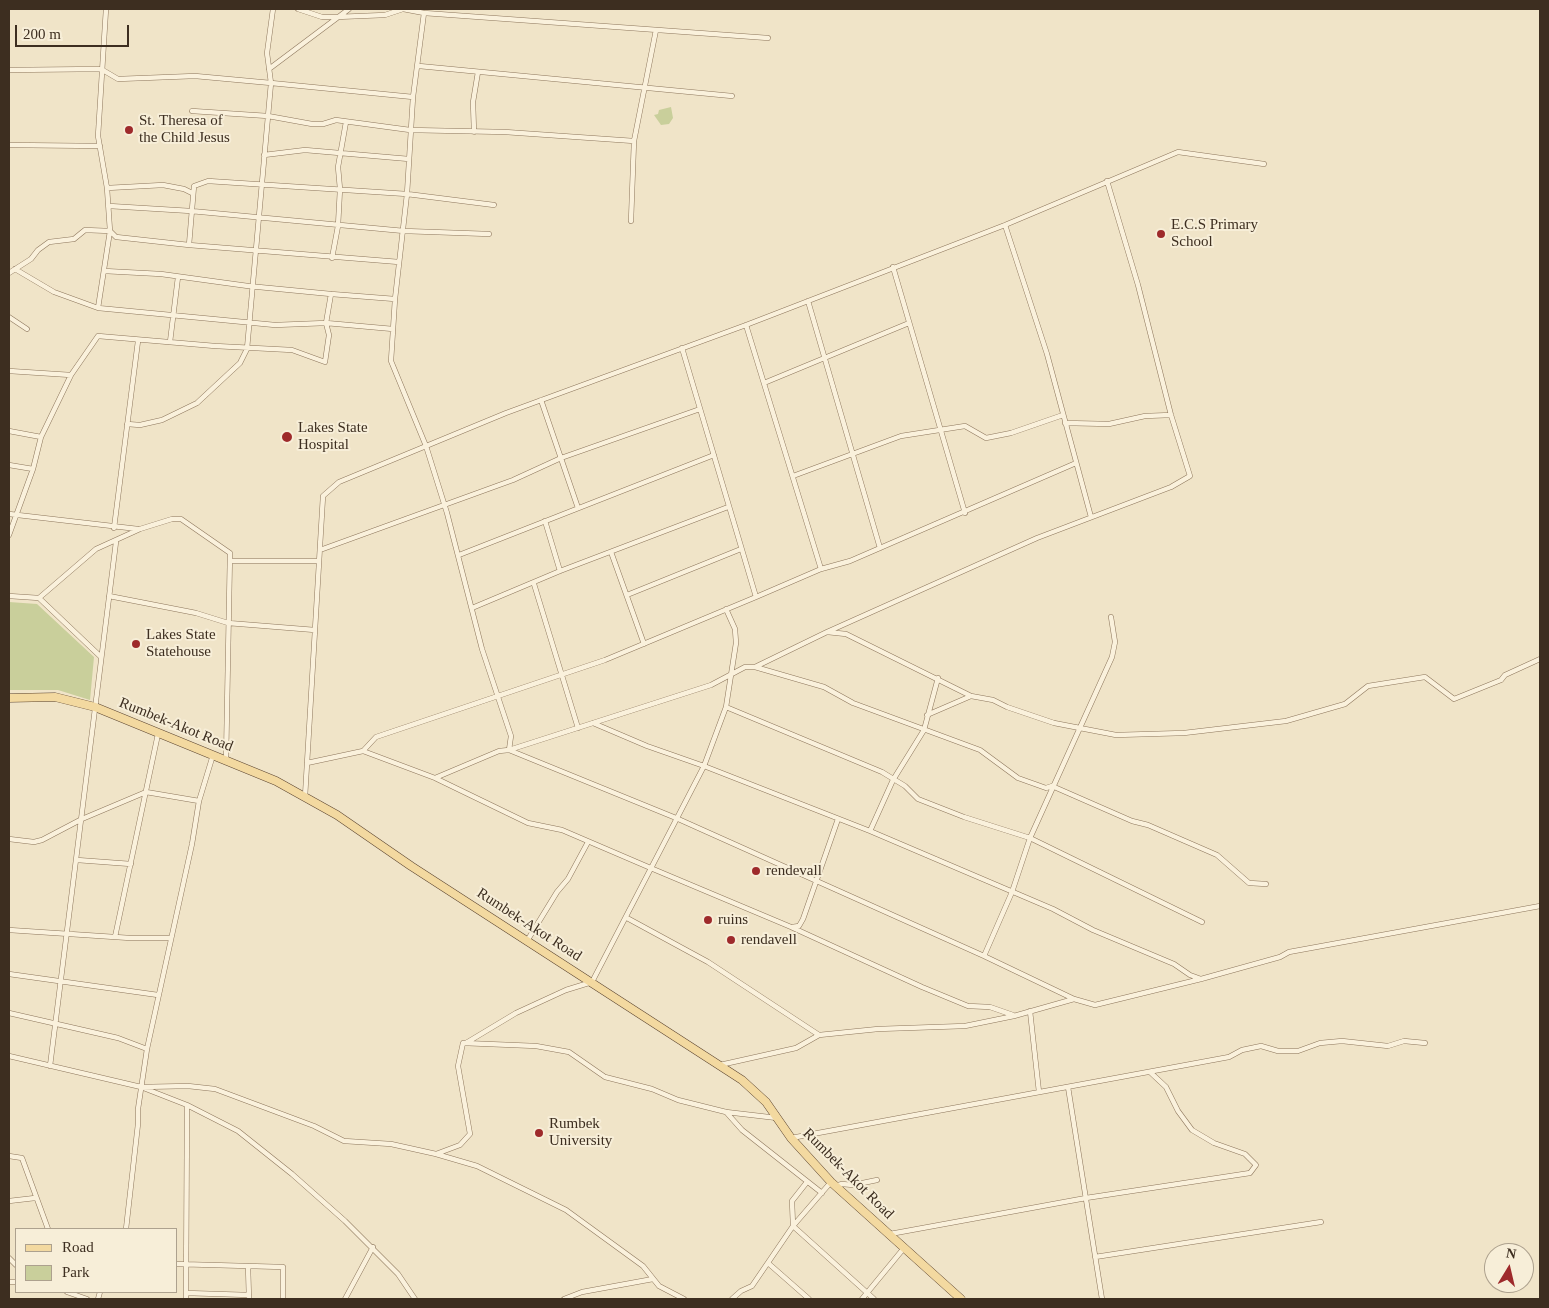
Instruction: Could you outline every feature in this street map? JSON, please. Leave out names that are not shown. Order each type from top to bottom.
[{"type":"main road","name":"Rumbek-Akot Road","points":[[9,698],[55,697],[95,707],[276,781],[337,815],[754,1089],[791,1138],[833,1184],[961,1299]]},
{"type":"street","points":[[98,308],[110,231],[107,188],[98,136],[106,9]]},
{"type":"street","points":[[127,424],[162,420],[196,403],[240,363],[247,348],[259,219],[260,183],[271,83],[267,53],[273,9]]},
{"type":"street","points":[[298,9],[322,17],[385,15],[403,9],[424,13],[768,38]]},
{"type":"street","points":[[269,69],[349,9]]},
{"type":"street","points":[[424,13],[419,66],[413,97],[404,231],[395,299],[391,361],[426,446],[444,503],[493,684],[500,696],[511,736],[509,750]]},
{"type":"street","points":[[631,221],[634,141],[643,87],[656,30]]},
{"type":"street","points":[[419,66],[732,96]]},
{"type":"street","points":[[9,70],[102,70],[118,79],[195,76],[413,97]]},
{"type":"street","points":[[474,132],[473,102],[478,72]]},
{"type":"street","points":[[192,110],[268,116],[312,124],[324,124],[336,120],[410,130],[505,132],[634,141]]},
{"type":"street","points":[[332,258],[338,226],[340,154],[346,122]]},
{"type":"street","points":[[9,145],[100,146]]},
{"type":"street","points":[[264,155],[305,150],[408,159]]},
{"type":"street","points":[[305,797],[323,496],[339,482],[541,400],[746,325],[1005,224],[1178,152],[1264,164]]},
{"type":"street","points":[[189,245],[194,186],[208,181],[407,194],[494,205]]},
{"type":"street","points":[[755,667],[826,632],[1037,538],[1171,487],[1190,476],[1171,415],[1138,285],[1107,181]]},
{"type":"street","points":[[107,188],[163,185],[184,189],[192,193]]},
{"type":"street","points":[[108,206],[191,211],[259,219],[404,231],[489,234]]},
{"type":"street","points":[[1005,224],[1047,354],[1090,517]]},
{"type":"street","points":[[9,273],[16,270],[49,242],[74,239],[85,230],[110,231],[116,236],[256,252],[399,262]]},
{"type":"street","points":[[893,267],[964,513]]},
{"type":"street","points":[[16,270],[54,292],[98,308],[173,313],[275,325],[326,323],[393,329]]},
{"type":"street","points":[[104,271],[395,299]]},
{"type":"street","points":[[170,342],[178,277]]},
{"type":"street","points":[[9,535],[41,437],[71,375],[98,336],[138,341],[292,350],[325,362],[330,335],[326,323],[331,294]]},
{"type":"street","points":[[808,301],[880,548]]},
{"type":"street","points":[[9,317],[27,329]]},
{"type":"street","points":[[764,382],[910,323]]},
{"type":"street","points":[[746,325],[821,569]]},
{"type":"street","points":[[114,528],[138,341]]},
{"type":"street","points":[[682,348],[756,597]]},
{"type":"street","points":[[9,371],[71,375]]},
{"type":"street","points":[[541,400],[578,508]]},
{"type":"street","points":[[320,550],[444,503],[513,480],[561,458],[700,409]]},
{"type":"street","points":[[792,476],[901,436],[920,434],[940,428],[964,426],[986,438],[1012,433],[1063,415]]},
{"type":"street","points":[[1065,423],[1108,424],[1145,416],[1171,415]]},
{"type":"street","points":[[9,431],[41,437]]},
{"type":"street","points":[[459,555],[714,455]]},
{"type":"street","points":[[363,751],[376,737],[562,675],[644,644],[821,569],[850,561],[1076,463]]},
{"type":"street","points":[[9,465],[32,469]]},
{"type":"street","points":[[472,608],[534,584],[560,571],[728,507]]},
{"type":"street","points":[[9,514],[114,528],[140,529]]},
{"type":"street","points":[[39,598],[96,549],[116,542],[140,529],[172,519],[181,519],[230,553],[226,761]]},
{"type":"street","points":[[544,521],[560,571]]},
{"type":"street","points":[[50,1066],[116,542]]},
{"type":"street","points":[[627,595],[741,549]]},
{"type":"street","points":[[611,552],[644,644]]},
{"type":"street","points":[[230,561],[319,560]]},
{"type":"street","points":[[534,584],[578,728]]},
{"type":"street","points":[[9,596],[39,598],[101,657]]},
{"type":"street","points":[[109,596],[196,613],[228,623],[315,630]]},
{"type":"street","points":[[436,1154],[460,1145],[470,1134],[458,1066],[463,1043],[524,1009],[566,990],[592,982],[627,918],[704,766],[726,707],[732,674],[735,629],[726,609]]},
{"type":"street","points":[[984,956],[1012,892],[1030,838],[1052,786],[1112,657],[1116,642],[1111,617]]},
{"type":"street","points":[[826,632],[846,634],[971,696],[993,700],[1054,723],[1116,735],[1184,733],[1286,721],[1345,704],[1368,686],[1426,678],[1454,700],[1501,680],[1505,675],[1540,659]]},
{"type":"street","points":[[435,778],[499,751],[509,750],[711,685],[745,666],[755,667],[824,687],[853,703],[980,750],[1018,778],[1046,788],[1052,786],[1217,855],[1249,882],[1266,884]]},
{"type":"street","points":[[870,831],[893,780],[924,730],[938,678]]},
{"type":"street","points":[[927,715],[971,696]]},
{"type":"street","points":[[726,707],[882,772],[905,786],[918,799],[964,817],[1030,838],[1202,922]]},
{"type":"street","points":[[593,723],[647,746],[704,766],[870,831],[1053,909],[1093,930],[1174,964],[1190,975],[1201,979]]},
{"type":"street","points":[[115,937],[158,734]]},
{"type":"street","points":[[509,750],[676,818],[984,956],[1074,999],[1095,1004],[1201,979],[1280,957],[1289,952],[1540,906]]},
{"type":"street","points":[[307,764],[363,751],[435,778],[528,823],[562,830],[958,1002],[968,1006],[990,1008],[1014,1016]]},
{"type":"street","points":[[126,1228],[141,1087],[158,995],[192,844],[199,801],[213,755]]},
{"type":"street","points":[[9,839],[34,842],[42,840],[82,819],[146,792],[199,801]]},
{"type":"street","points":[[791,928],[799,926],[803,919],[814,880],[838,819]]},
{"type":"street","points":[[527,941],[557,892],[568,879],[588,842]]},
{"type":"street","points":[[77,860],[130,864]]},
{"type":"street","points":[[627,918],[708,962],[819,1035]]},
{"type":"street","points":[[9,930],[115,937],[172,938]]},
{"type":"street","points":[[9,974],[158,995]]},
{"type":"street","points":[[720,1065],[796,1048],[819,1035],[878,1029],[965,1026],[1014,1016],[1074,999]]},
{"type":"street","points":[[1030,1011],[1039,1092]]},
{"type":"street","points":[[9,1012],[118,1038],[148,1049]]},
{"type":"street","points":[[791,1138],[1229,1058],[1242,1050],[1261,1046],[1278,1051],[1298,1051],[1320,1043],[1342,1041],[1388,1046],[1404,1041],[1425,1043]]},
{"type":"street","points":[[466,1043],[536,1046],[569,1052],[605,1077],[652,1089],[678,1100],[726,1112],[777,1118]]},
{"type":"street","points":[[9,1056],[141,1087],[188,1105],[238,1131],[305,1185],[374,1247],[398,1274],[415,1299]]},
{"type":"street","points":[[889,1234],[1086,1198],[1250,1173],[1256,1165],[1245,1154],[1214,1143],[1192,1130],[1178,1111],[1166,1087],[1150,1072]]},
{"type":"street","points":[[141,1087],[188,1086],[215,1089],[305,1123],[344,1141],[391,1144],[477,1166],[566,1210],[642,1266],[659,1286],[684,1299]]},
{"type":"street","points":[[1068,1087],[1102,1299]]},
{"type":"street","points":[[186,1299],[188,1105]]},
{"type":"street","points":[[726,1112],[742,1130],[822,1193]]},
{"type":"street","points":[[9,1156],[22,1158],[35,1198],[48,1228]]},
{"type":"street","points":[[732,1299],[741,1291],[752,1286],[793,1226],[822,1193],[833,1184],[853,1185],[877,1180]]},
{"type":"street","points":[[807,1182],[792,1201],[793,1226],[874,1299]]},
{"type":"street","points":[[9,1201],[35,1198]]},
{"type":"street","points":[[1095,1257],[1321,1222]]},
{"type":"street","points":[[345,1299],[374,1247]]},
{"type":"street","points":[[862,1299],[904,1248]]},
{"type":"street","points":[[768,1263],[809,1299]]},
{"type":"street","points":[[178,1264],[284,1267],[283,1299]]},
{"type":"street","points":[[186,1293],[249,1297],[248,1266]]},
{"type":"street","points":[[564,1299],[582,1292],[653,1279]]},
{"type":"street","points":[[72,1293],[87,1299]]},
{"type":"green space","points":[[671,107],[673,118],[669,124],[661,125],[654,115],[658,114],[659,110]]},
{"type":"green space","points":[[9,602],[37,604],[94,657],[90,700],[58,690],[9,690]]},
{"type":"place","name":"St. Theresa of the Child Jesus","points":[[129,130]]},
{"type":"place","name":"E.C.S Primary School","points":[[1161,234]]},
{"type":"place","name":"Lakes State Hospital","points":[[287,437]]},
{"type":"place","name":"Lakes State Statehouse","points":[[136,644]]},
{"type":"place","name":"rendevall","points":[[756,871]]},
{"type":"place","name":"ruins","points":[[708,920]]},
{"type":"place","name":"rendavell","points":[[731,940]]},
{"type":"place","name":"Rumbek University","points":[[539,1133]]}]
